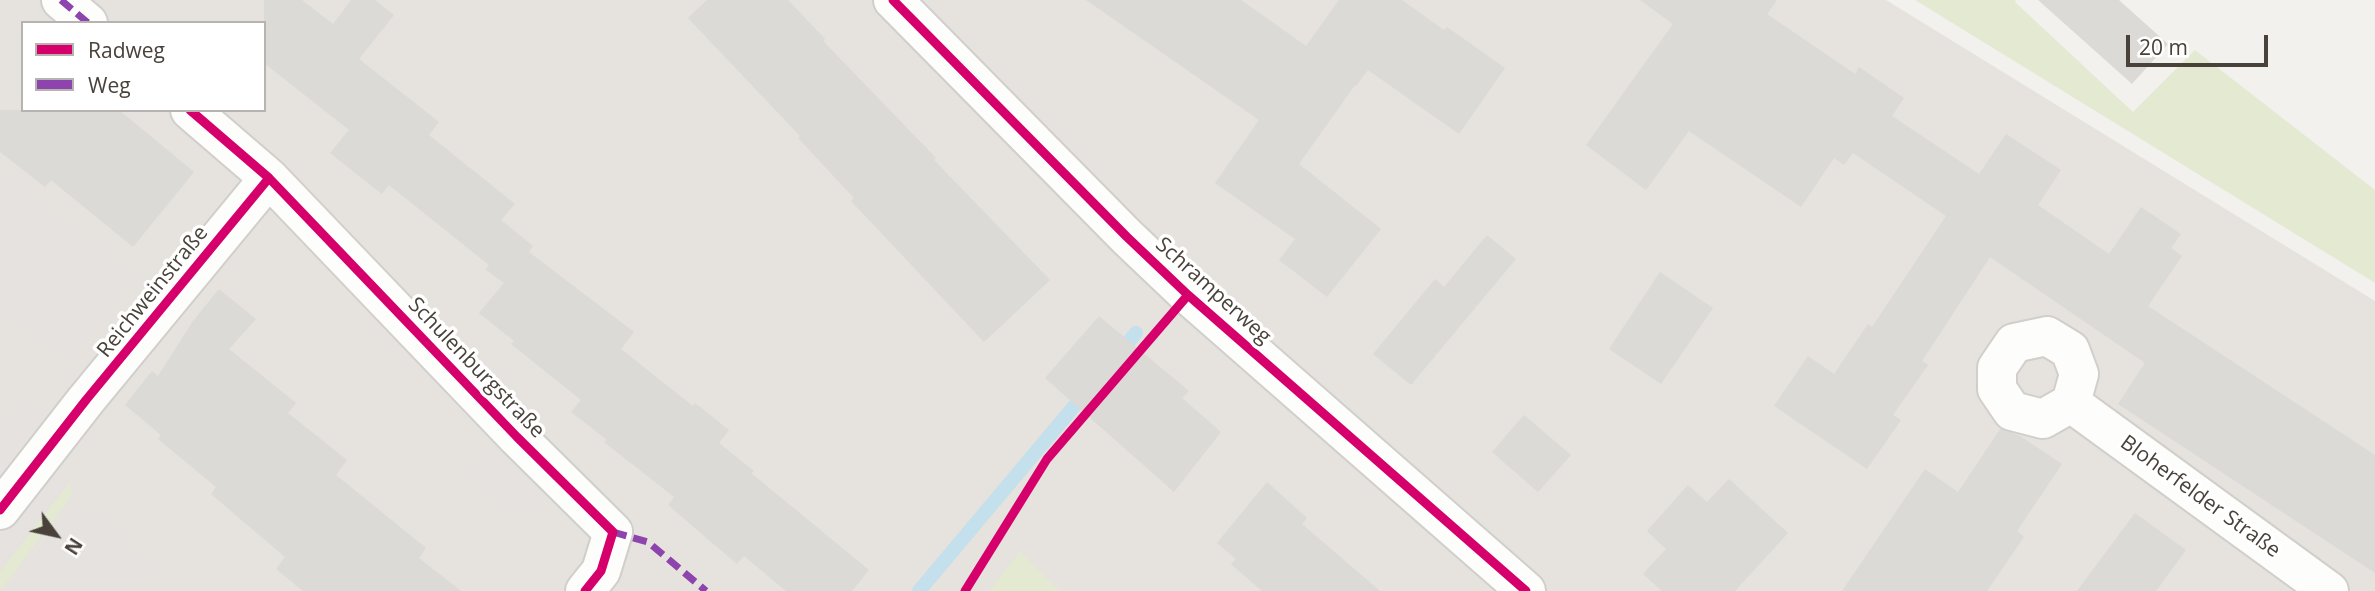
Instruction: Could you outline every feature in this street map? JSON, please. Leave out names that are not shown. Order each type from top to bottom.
[{"type":"street","points":[[61,0],[86,21]]},
{"type":"street","name":"Schramperweg","points":[[893,0],[1126,237],[1188,295],[1526,591]]},
{"type":"street","points":[[192,112],[269,178]]},
{"type":"street","name":"Reichweinstraße","points":[[0,510],[269,178]]},
{"type":"street","name":"Schulenburgstraße","points":[[269,178],[517,437],[613,532],[601,571],[585,591]]},
{"type":"street","name":"Bloherfelder Straße","points":[[2071,403],[2329,591]]},
{"type":"shaded area","points":[[0,0],[1886,0],[2375,301],[2375,591],[0,591]]},
{"type":"shaded area","points":[[0,169],[137,276],[69,364],[0,312]]},
{"type":"shaded area","points":[[28,394],[65,429],[0,510],[0,429]]},
{"type":"shaded area","points":[[494,445],[543,492],[520,516],[471,469]]},
{"type":"shaded area","points":[[57,472],[68,482],[0,568],[0,544]]},
{"type":"shaded area","points":[[78,501],[153,568],[136,591],[8,591]]},
{"type":"green space","points":[[1915,0],[2016,0],[2015,2],[2133,112],[2195,50],[2375,190],[2375,283]]},
{"type":"green space","points":[[69,483],[72,495],[0,591],[0,572]]},
{"type":"green space","points":[[1020,552],[1059,591],[989,591]]},
{"type":"building","points":[[264,0],[302,0],[333,24],[351,0],[375,0],[394,15],[359,59],[439,122],[429,135],[515,204],[501,220],[533,246],[529,252],[634,332],[621,349],[693,406],[695,403],[729,430],[719,443],[754,471],[751,473],[869,570],[852,591],[786,591],[744,556],[737,564],[668,505],[674,497],[604,442],[607,440],[571,412],[581,400],[511,344],[514,341],[479,313],[504,283],[486,270],[489,265],[389,185],[382,194],[330,153],[349,130],[266,65]]},
{"type":"building","points":[[707,0],[788,0],[825,39],[823,41],[936,158],[934,160],[1050,280],[984,342],[851,201],[854,198],[798,138],[800,136],[688,18]]},
{"type":"building","points":[[1086,0],[1241,0],[1306,46],[1339,0],[1402,0],[1444,30],[1447,27],[1505,68],[1459,134],[1368,70],[1355,85],[1299,164],[1381,229],[1327,297],[1279,260],[1295,239],[1215,183],[1259,120]]},
{"type":"building","points":[[1640,0],[1777,0],[1767,14],[1855,74],[1859,67],[1904,98],[1892,116],[1979,174],[2006,134],[2061,170],[2038,205],[2109,254],[2141,207],[2181,234],[2171,248],[2182,256],[2148,306],[2375,455],[2375,573],[2118,404],[2145,363],[1990,257],[1922,361],[1928,365],[1893,415],[1901,420],[1867,469],[1774,406],[1808,356],[1834,374],[1868,324],[1872,327],[1946,216],[1853,153],[1844,165],[1834,158],[1801,207],[1689,131],[1646,190],[1586,145],[1673,24]]},
{"type":"building","points":[[2038,0],[2119,0],[2168,44],[2132,84]]},
{"type":"building","points":[[0,110],[121,112],[194,172],[133,247],[51,180],[45,187],[0,152]]},
{"type":"building","points":[[1487,235],[1516,259],[1411,385],[1373,354],[1435,279],[1444,287]]},
{"type":"building","points":[[1660,272],[1713,308],[1661,384],[1609,349]]},
{"type":"building","points":[[219,289],[256,319],[229,349],[296,403],[288,413],[347,460],[336,475],[426,548],[419,558],[461,591],[303,591],[276,569],[285,557],[211,494],[216,487],[158,439],[161,435],[125,405],[152,371],[158,376],[193,321]]},
{"type":"building","points":[[1099,316],[1189,391],[1182,398],[1221,432],[1174,492],[1045,378]]},
{"type":"building","points":[[1524,415],[1571,455],[1538,492],[1492,452]]},
{"type":"building","points":[[2001,428],[2020,436],[2062,464],[2017,531],[2024,537],[1987,591],[1842,591],[1925,469],[1958,492]]},
{"type":"building","points":[[1729,479],[1788,533],[1735,591],[1662,591],[1643,574],[1666,549],[1647,531],[1688,485],[1707,502]]},
{"type":"building","points":[[1267,482],[1307,518],[1302,524],[1380,591],[1262,591],[1231,564],[1236,559],[1217,543]]},
{"type":"building","points":[[2135,513],[2186,550],[2156,591],[2077,591]]},
{"type":"waterway","points":[[1118,354],[1136,333]]},
{"type":"waterway","points":[[919,591],[1087,391]]},
{"type":"marked path","points":[[61,0],[86,21]]},
{"type":"marked path","points":[[613,532],[648,542],[706,591]]},
{"type":"cycle path","points":[[893,0],[1127,237],[1188,295],[1526,591]]},
{"type":"cycle path","points":[[0,510],[86,400],[269,178],[192,112]]},
{"type":"cycle path","points":[[269,178],[517,437],[613,532],[601,571],[585,591]]},
{"type":"cycle path","points":[[965,591],[1047,459],[1188,295]]}]
